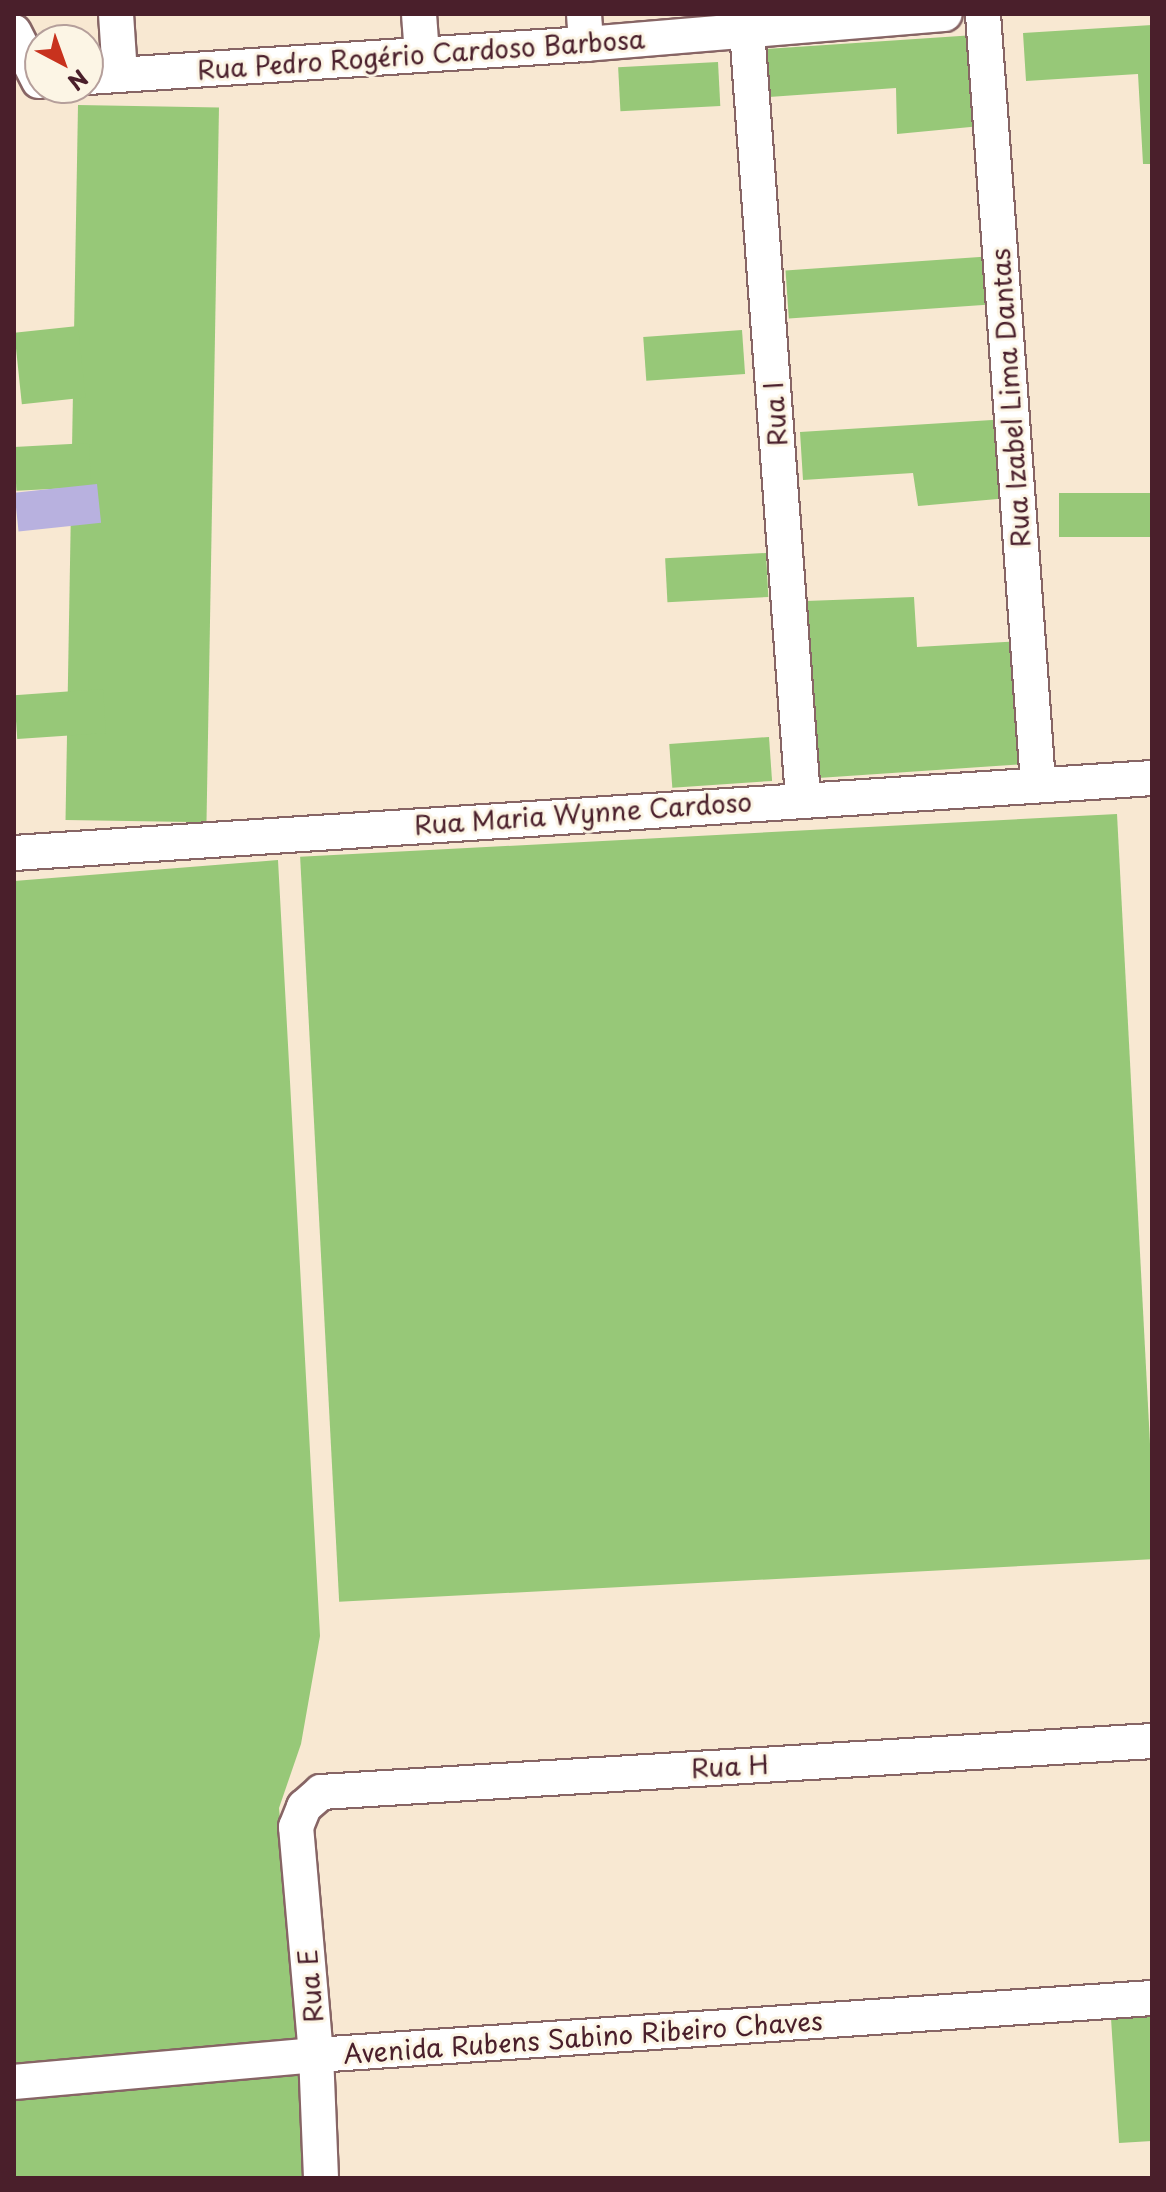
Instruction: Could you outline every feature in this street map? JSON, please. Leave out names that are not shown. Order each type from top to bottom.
[{"type":"street","points":[[104,76],[116,14]]},
{"type":"street","points":[[419,14],[422,55]]},
{"type":"street","name":"Rua Pedro Rogério Cardoso Barbosa","points":[[104,76],[422,55],[585,29],[747,30],[945,14]]},
{"type":"street","name":"Rua Izabel Lima Dantas","points":[[983,14],[1038,783]]},
{"type":"street","name":"Rua I","points":[[747,30],[803,798]]},
{"type":"street","points":[[14,32],[24,51]]},
{"type":"street","name":"Rua Maria Wynne Cardoso","points":[[14,853],[803,798],[1152,778]]},
{"type":"street","name":"Rua H","points":[[311,1798],[321,1792],[341,1788],[1152,1741]]},
{"type":"street","name":"Rua E","points":[[311,1798],[296,1827],[316,2055],[321,2178]]},
{"type":"street","name":"Avenida Rubens Sabino Ribeiro Chaves","points":[[14,2082],[316,2055],[1152,1998]]},
{"type":"green space","points":[[1152,25],[1152,164],[1143,164],[1138,74],[1026,81],[1023,33]]},
{"type":"green space","points":[[975,35],[981,126],[897,134],[896,88],[769,97],[766,49]]},
{"type":"green space","points":[[718,62],[720,106],[620,111],[618,67]]},
{"type":"green space","points":[[78,105],[219,107],[207,822],[66,820]]},
{"type":"green space","points":[[994,256],[997,304],[789,318],[786,271]]},
{"type":"green space","points":[[78,326],[86,398],[22,404],[14,333]]},
{"type":"green space","points":[[742,330],[745,374],[646,381],[643,337]]},
{"type":"green space","points":[[1008,419],[1009,498],[918,506],[913,473],[803,480],[800,432]]},
{"type":"green space","points":[[89,443],[91,487],[16,491],[14,447]]},
{"type":"green space","points":[[1059,493],[1152,493],[1152,537],[1059,537]]},
{"type":"green space","points":[[766,553],[768,597],[667,602],[665,558]]},
{"type":"green space","points":[[914,597],[917,647],[1022,641],[1026,764],[818,778],[806,601]]},
{"type":"green space","points":[[103,689],[106,733],[17,739],[14,695]]},
{"type":"green space","points":[[769,737],[772,781],[672,788],[669,744]]},
{"type":"green space","points":[[1117,814],[1152,1482],[1152,1559],[339,1602],[300,857]]},
{"type":"green space","points":[[278,860],[320,1636],[301,1744],[279,1808],[298,2025],[307,2178],[14,2178],[14,881]]},
{"type":"green space","points":[[1152,2015],[1152,2141],[1119,2143],[1111,2018]]},
{"type":"building","points":[[97,484],[101,523],[19,531],[14,493]]}]
